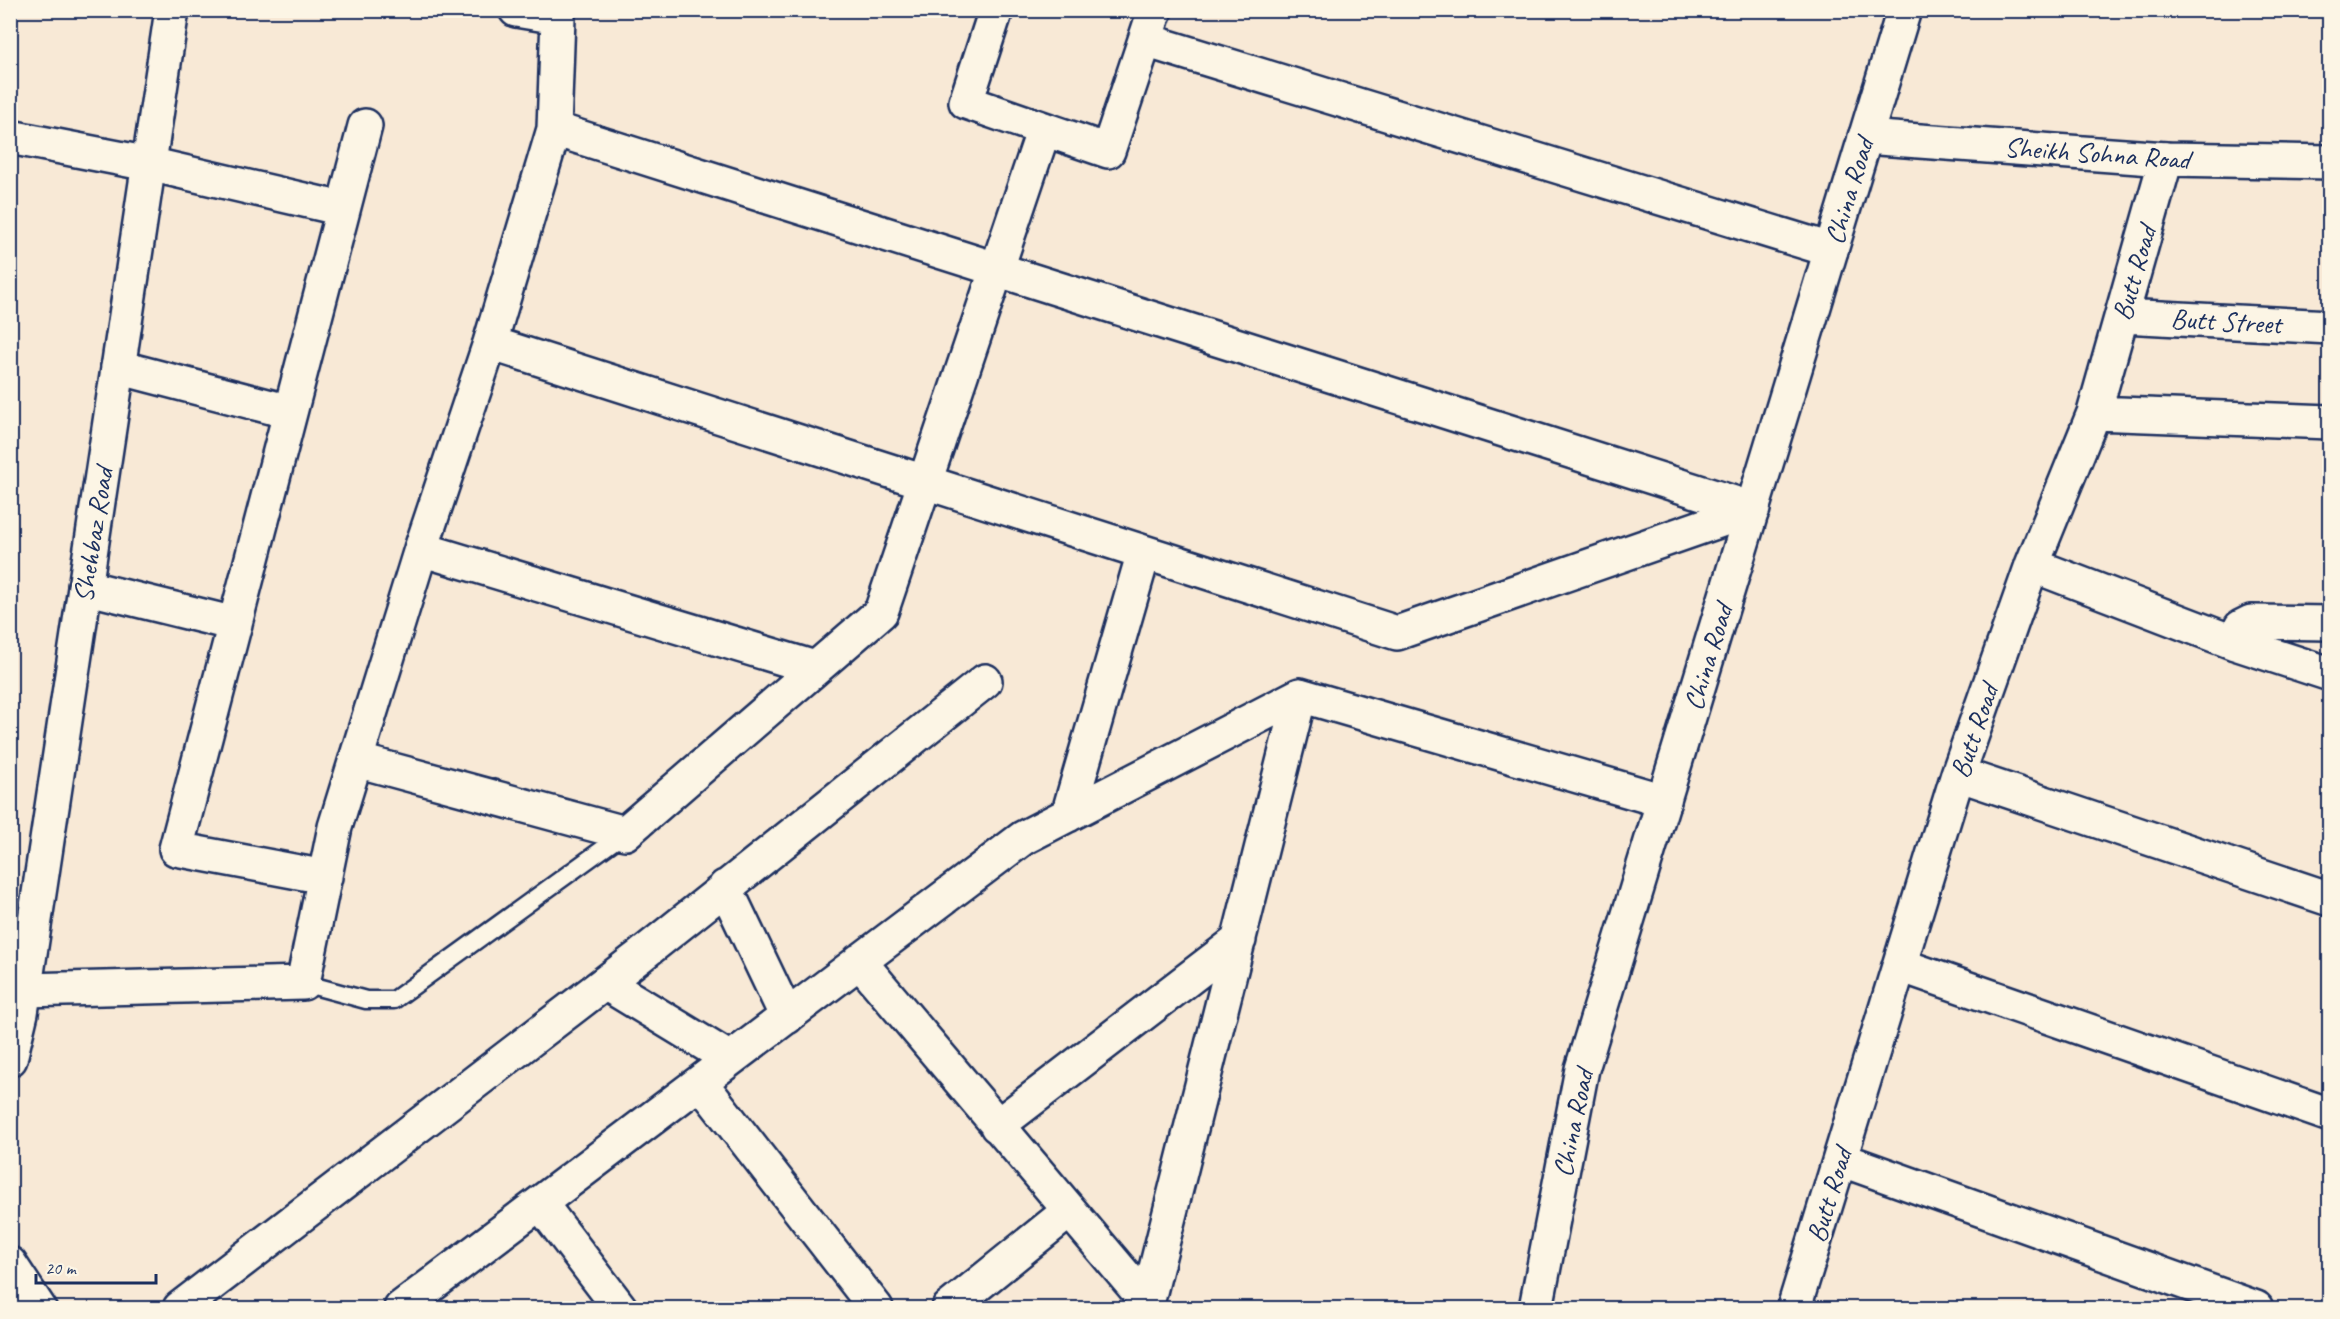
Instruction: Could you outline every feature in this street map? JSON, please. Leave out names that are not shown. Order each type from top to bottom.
[{"type":"street","name":"Shehbaz Road","points":[[10,1059],[24,990],[172,10]]},
{"type":"street","points":[[24,990],[303,983],[335,827],[421,549],[490,343],[554,129],[558,17],[516,10]]},
{"type":"street","points":[[996,10],[966,102],[1108,151],[1150,25],[1831,250]]},
{"type":"street","name":"China Road","points":[[1536,1308],[1582,1070],[1904,10]]},
{"type":"street","points":[[325,878],[176,849],[365,126]]},
{"type":"street","points":[[554,129],[1753,509]]},
{"type":"street","points":[[356,760],[626,833],[881,612],[1044,129]]},
{"type":"street","points":[[10,137],[149,164],[343,209]]},
{"type":"street","name":"Sheikh Sohna Road","points":[[1865,137],[2166,159],[2330,162]]},
{"type":"street","name":"Butt Road","points":[[1794,1308],[1958,774],[2032,565],[2094,413],[2166,159]]},
{"type":"street","name":"Butt Street","points":[[2123,316],[2330,327]]},
{"type":"street","points":[[490,343],[1397,633],[1753,509]]},
{"type":"street","points":[[118,367],[291,412]]},
{"type":"street","points":[[2094,413],[2330,422]]},
{"type":"street","points":[[421,549],[815,668]]},
{"type":"street","points":[[1068,815],[1144,552]]},
{"type":"street","points":[[2032,565],[2235,644],[2330,674]]},
{"type":"street","points":[[85,587],[235,624]]},
{"type":"street","points":[[2235,644],[2241,627],[2251,622],[2330,623]]},
{"type":"street","points":[[180,1308],[605,983],[986,681]]},
{"type":"street","points":[[1147,1306],[1300,695]]},
{"type":"street","points":[[401,1308],[1023,838],[1300,695],[1664,801]]},
{"type":"street","points":[[1958,774],[2330,899]]},
{"type":"street","points":[[725,887],[787,1017]]},
{"type":"street","points":[[998,1126],[1239,940]]},
{"type":"street","points":[[859,962],[1147,1306]]},
{"type":"street","points":[[1900,965],[2330,1115]]},
{"type":"street","points":[[605,983],[730,1059]]},
{"type":"street","points":[[700,1082],[876,1308]]},
{"type":"street","points":[[1840,1159],[2256,1308]]},
{"type":"street","points":[[540,1203],[620,1308]]},
{"type":"street","points":[[949,1308],[1069,1211]]},
{"type":"lane","points":[[303,983],[366,1000],[394,1000],[626,833]]}]
